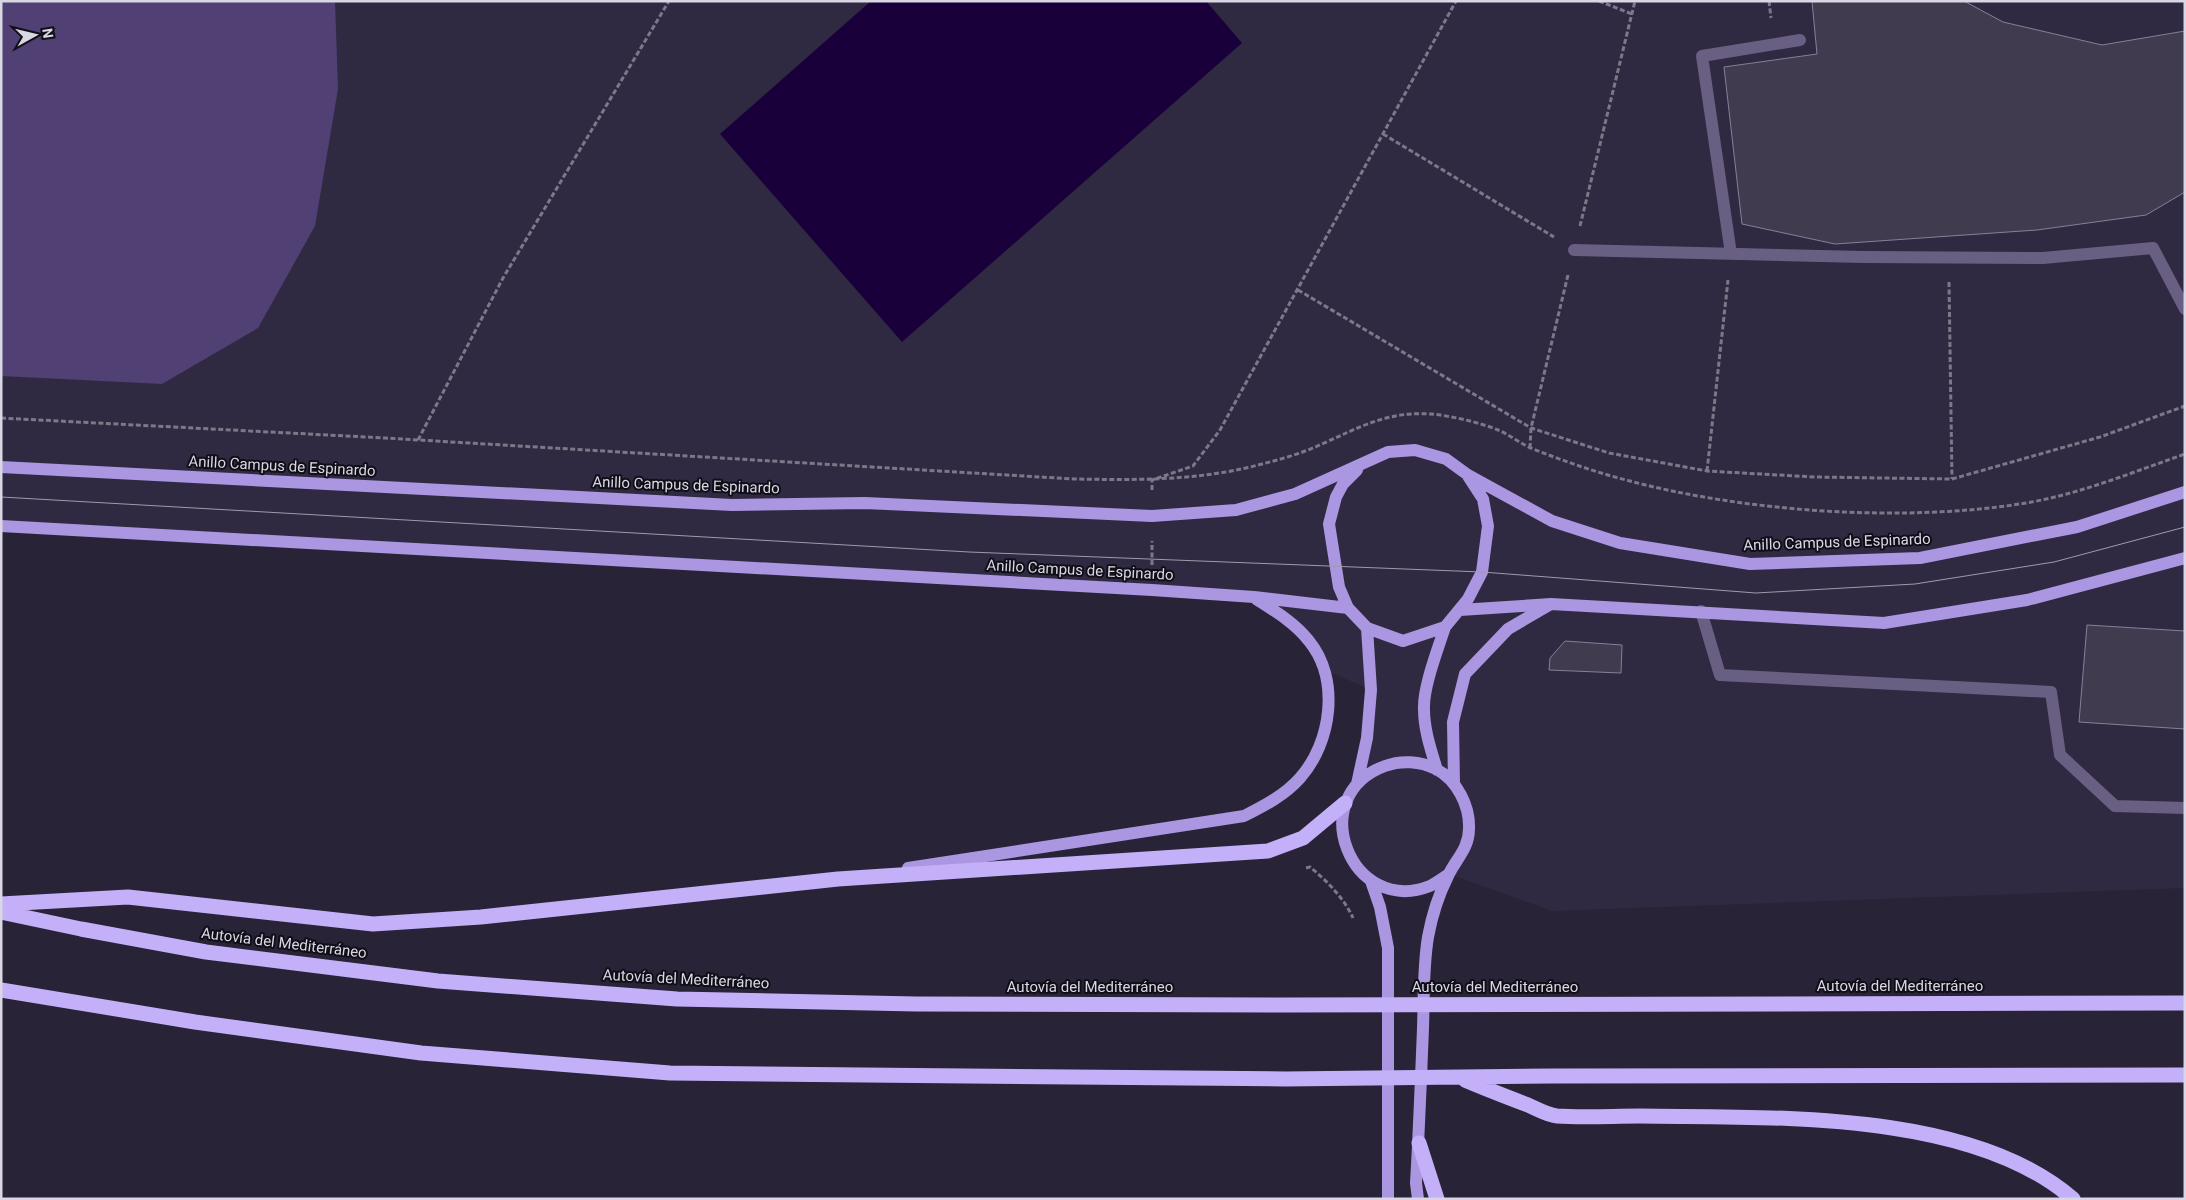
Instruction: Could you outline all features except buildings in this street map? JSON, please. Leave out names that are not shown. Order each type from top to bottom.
[{"type":"highway","points":[[1,904],[128,898],[372,924],[481,917],[838,879],[1268,851],[1303,838],[1345,803]]},
{"type":"highway","name":"Autovía del Mediterráneo","points":[[1,912],[81,930],[206,952],[438,981],[677,999],[916,1004],[1285,1006],[2185,1004]]},
{"type":"highway","points":[[1,990],[196,1022],[421,1054],[670,1073],[1285,1079],[1554,1076],[2185,1076]]},
{"type":"highway","points":[[1457,1077],[1555,1116],[1774,1118],[1874,1126],[1975,1146],[2017,1161],[2047,1178],[2073,1199]]},
{"type":"highway","points":[[1419,1143],[1437,1199]]},
{"type":"main road","name":"Anillo Campus de Espinardo","points":[[1,467],[732,505],[865,502],[1152,516],[1236,510],[1295,494],[1388,452],[1415,450],[1446,459],[1468,475],[1552,521],[1620,543],[1750,564],[1920,558],[2077,527],[2185,492]]},
{"type":"main road","name":"Anillo Campus de Espinardo","points":[[1362,464],[1343,484],[1336,497],[1329,524],[1334,567],[1339,587],[1348,608],[1367,628],[1404,641],[1446,628],[1460,610],[1482,572],[1488,542],[1488,526],[1483,499],[1468,475]]},
{"type":"main road","name":"Anillo Campus de Espinardo","points":[[1,526],[1254,597],[1348,608]]},
{"type":"main road","points":[[1460,610],[1551,604],[1884,624],[2027,600],[2185,558]]},
{"type":"main road","points":[[838,879],[1244,816],[1270,802],[1300,778],[1315,756],[1325,729],[1329,698],[1325,670],[1310,642],[1290,622],[1254,597]]},
{"type":"main road","points":[[1454,784],[1452,722],[1465,674],[1508,629],[1551,604]]},
{"type":"main road","points":[[1357,784],[1367,738],[1372,690],[1367,628]]},
{"type":"main road","points":[[1437,770],[1426,730],[1424,708],[1434,661],[1446,628]]},
{"type":"main road","points":[[1418,1199],[1416,1183],[1425,955],[1433,912],[1449,874],[1464,854],[1470,830],[1466,805],[1454,784],[1437,770],[1416,763],[1394,763],[1374,770],[1357,784],[1345,803],[1341,823],[1344,846],[1355,866],[1371,881],[1386,888],[1408,890],[1430,886],[1449,874]]},
{"type":"main road","points":[[1371,881],[1380,907],[1388,948],[1388,1199]]},
{"type":"lane","points":[[1731,254],[1702,56],[1800,40]]},
{"type":"lane","points":[[1574,250],[1949,258],[2043,258],[2154,248],[2185,309]]},
{"type":"lane","points":[[1700,612],[1720,675],[2052,692],[2060,755],[2115,806],[2185,808]]},
{"type":"path","points":[[418,440],[503,278],[670,1]]},
{"type":"path","points":[[1599,1],[1632,14]]},
{"type":"path","points":[[1383,134],[1574,250]]},
{"type":"path","points":[[1707,471],[1731,254]]},
{"type":"path","points":[[1949,258],[1952,479]]},
{"type":"path","points":[[1298,290],[1531,428],[1609,452],[1707,471],[1814,477],[1952,479],[2100,437],[2185,406]]},
{"type":"path","points":[[1,418],[418,440],[1074,479],[1152,480],[1213,476],[1243,469],[1319,446],[1358,427],[1395,414],[1432,414],[1498,430],[1530,448],[1624,480],[1684,494],[1747,503],[1812,509],[1896,512],[1950,511],[2027,503],[2090,487],[2185,454]]},
{"type":"shaded area","points":[[1,1],[2185,1],[2185,888],[1552,911],[1449,874],[1430,886],[1386,888],[1355,866],[1341,823],[1357,784],[1371,690],[1325,670],[1310,642],[1254,597],[1,526]]},
{"type":"shaded area","points":[[1,1],[335,1],[338,89],[315,226],[258,328],[162,384],[1,376]]},
{"type":"shaded area","points":[[871,1],[1206,1],[1242,43],[902,342],[720,134]]},
{"type":"tram line","points":[[1,497],[969,552],[1482,572],[1756,593],[1915,584],[2054,562],[2185,527]]}]
